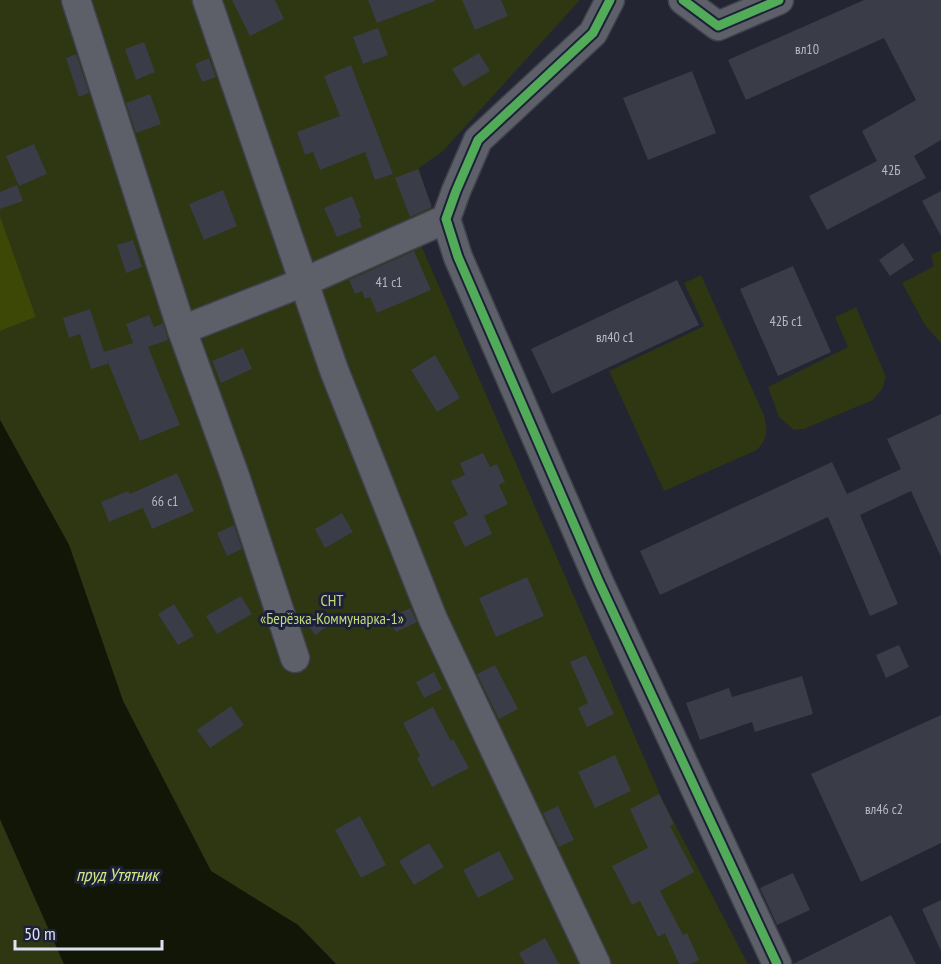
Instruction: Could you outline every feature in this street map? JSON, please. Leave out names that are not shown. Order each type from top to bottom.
[{"type":"street","points":[[76,0],[182,330],[235,476],[295,658]]},
{"type":"street","points":[[207,0],[334,370],[433,619],[596,964]]},
{"type":"street","points":[[610,0],[593,33],[478,140],[446,219],[458,257],[595,572],[777,964]]},
{"type":"street","points":[[683,0],[718,26],[778,0]]},
{"type":"street","points":[[182,330],[304,282],[446,219]]},
{"type":"green space","name":"СНТ «Берёзка-Коммунарка-1»","points":[[0,0],[580,0],[443,151],[419,168],[434,218],[414,229],[663,801],[748,964],[336,964],[298,925],[211,871],[123,701],[69,545],[0,420],[0,331],[36,317],[0,216]]},
{"type":"green space","points":[[0,216],[36,317],[0,331]]},
{"type":"green space","points":[[941,250],[941,343],[925,325],[902,283],[934,266],[931,255]]},
{"type":"green space","points":[[701,275],[764,415],[766,434],[757,450],[664,491],[609,371],[704,326],[684,283]]},
{"type":"green space","points":[[856,307],[886,377],[882,389],[873,400],[804,429],[794,430],[779,417],[768,387],[848,347],[835,317]]},
{"type":"green space","points":[[0,819],[64,964],[0,964]]},
{"type":"water","name":"пруд Утятник","points":[[0,420],[69,545],[123,701],[211,871],[298,925],[336,964],[64,964],[0,819]]},
{"type":"building","points":[[232,0],[275,0],[284,19],[250,36]]},
{"type":"building","points":[[368,0],[435,0],[435,1],[377,23]]},
{"type":"building","points":[[462,0],[501,0],[508,16],[475,30]]},
{"type":"building","points":[[864,0],[941,0],[941,140],[914,156],[926,178],[827,230],[809,196],[877,161],[862,131],[916,100],[884,38],[746,100],[728,60]]},
{"type":"building","points":[[378,28],[388,55],[363,64],[353,37]]},
{"type":"building","points":[[144,42],[155,72],[136,80],[125,49]]},
{"type":"building","points":[[479,53],[490,71],[463,87],[452,69]]},
{"type":"building","points":[[76,54],[89,93],[79,97],[66,58]]},
{"type":"building","points":[[209,58],[216,77],[202,82],[195,64]]},
{"type":"building","points":[[351,65],[393,174],[375,180],[365,152],[320,170],[313,152],[305,155],[297,132],[340,116],[324,76]]},
{"type":"building","points":[[692,71],[716,133],[648,160],[623,98]]},
{"type":"building","points":[[150,94],[161,124],[136,133],[126,103]]},
{"type":"building","points":[[34,144],[47,174],[19,186],[6,156]]},
{"type":"building","points":[[418,169],[432,207],[410,217],[395,178]]},
{"type":"building","points":[[17,185],[23,201],[0,209],[0,192]]},
{"type":"building","points":[[223,190],[237,226],[204,240],[189,204]]},
{"type":"building","points":[[941,191],[941,236],[922,201]]},
{"type":"building","points":[[352,196],[361,218],[359,219],[362,227],[337,237],[324,208]]},
{"type":"building","points":[[133,240],[142,267],[126,273],[117,245]]},
{"type":"building","points":[[903,243],[914,260],[890,276],[879,260]]},
{"type":"building","points":[[414,251],[431,290],[377,313],[370,297],[365,299],[362,291],[355,294],[349,280]]},
{"type":"building","points":[[793,266],[831,352],[778,376],[740,289]]},
{"type":"building","points":[[677,280],[699,325],[552,394],[531,349]]},
{"type":"building","points":[[90,309],[104,352],[133,343],[126,324],[149,315],[154,327],[163,323],[168,340],[148,347],[180,425],[140,441],[107,360],[108,364],[91,369],[80,334],[69,338],[63,318]]},
{"type":"building","points":[[243,348],[252,369],[221,383],[212,361]]},
{"type":"building","points":[[435,355],[460,398],[437,412],[411,370]]},
{"type":"building","points":[[941,414],[941,557],[911,491],[860,515],[898,604],[870,616],[828,517],[660,595],[640,551],[832,462],[847,494],[901,469],[887,439]]},
{"type":"building","points":[[483,453],[490,467],[497,464],[505,482],[499,485],[508,504],[484,516],[492,534],[465,547],[453,522],[468,515],[451,481],[465,475],[460,463]]},
{"type":"building","points":[[177,473],[194,511],[152,529],[143,508],[109,522],[101,502],[128,491],[130,494]]},
{"type":"building","points":[[342,513],[353,532],[325,548],[315,529]]},
{"type":"building","points":[[234,525],[242,549],[227,556],[217,533]]},
{"type":"building","points":[[527,577],[544,616],[496,637],[479,598]]},
{"type":"building","points":[[241,596],[252,614],[217,634],[206,616]]},
{"type":"building","points":[[174,604],[194,636],[178,645],[158,614]]},
{"type":"building","points":[[410,608],[417,622],[396,632],[389,618]]},
{"type":"building","points":[[319,613],[328,626],[315,635],[306,622]]},
{"type":"building","points":[[899,645],[909,667],[886,678],[876,655]]},
{"type":"building","points":[[586,655],[614,714],[587,727],[578,708],[588,703],[570,662]]},
{"type":"building","points":[[495,665],[518,709],[499,719],[477,674]]},
{"type":"building","points":[[434,672],[442,689],[424,698],[416,682]]},
{"type":"building","points":[[802,676],[813,714],[755,732],[752,722],[700,740],[686,703],[729,688],[732,697]]},
{"type":"building","points":[[231,706],[244,725],[210,748],[197,730]]},
{"type":"building","points":[[433,707],[469,768],[432,787],[417,758],[420,756],[403,723]]},
{"type":"building","points":[[941,715],[941,843],[861,882],[811,774]]},
{"type":"building","points":[[615,755],[631,791],[595,808],[578,772]]},
{"type":"building","points":[[659,794],[674,824],[670,826],[694,872],[660,891],[683,935],[687,933],[699,960],[690,964],[679,964],[665,933],[658,937],[640,901],[632,905],[612,866],[648,848],[630,809]]},
{"type":"building","points":[[558,806],[574,840],[559,847],[543,813]]},
{"type":"building","points":[[360,816],[386,865],[361,878],[335,830]]},
{"type":"building","points":[[429,843],[444,867],[414,885],[399,861]]},
{"type":"building","points":[[499,851],[514,879],[478,898],[463,870]]},
{"type":"building","points":[[793,873],[810,910],[777,925],[760,888]]},
{"type":"building","points":[[941,900],[941,951],[922,909]]},
{"type":"building","points":[[891,915],[916,964],[793,964]]},
{"type":"building","points":[[545,938],[559,964],[525,964],[519,953]]},
{"type":"cycle path","points":[[610,0],[593,33],[478,140],[446,219],[458,257],[599,582],[777,964]]},
{"type":"cycle path","points":[[683,0],[718,26],[779,0]]}]
